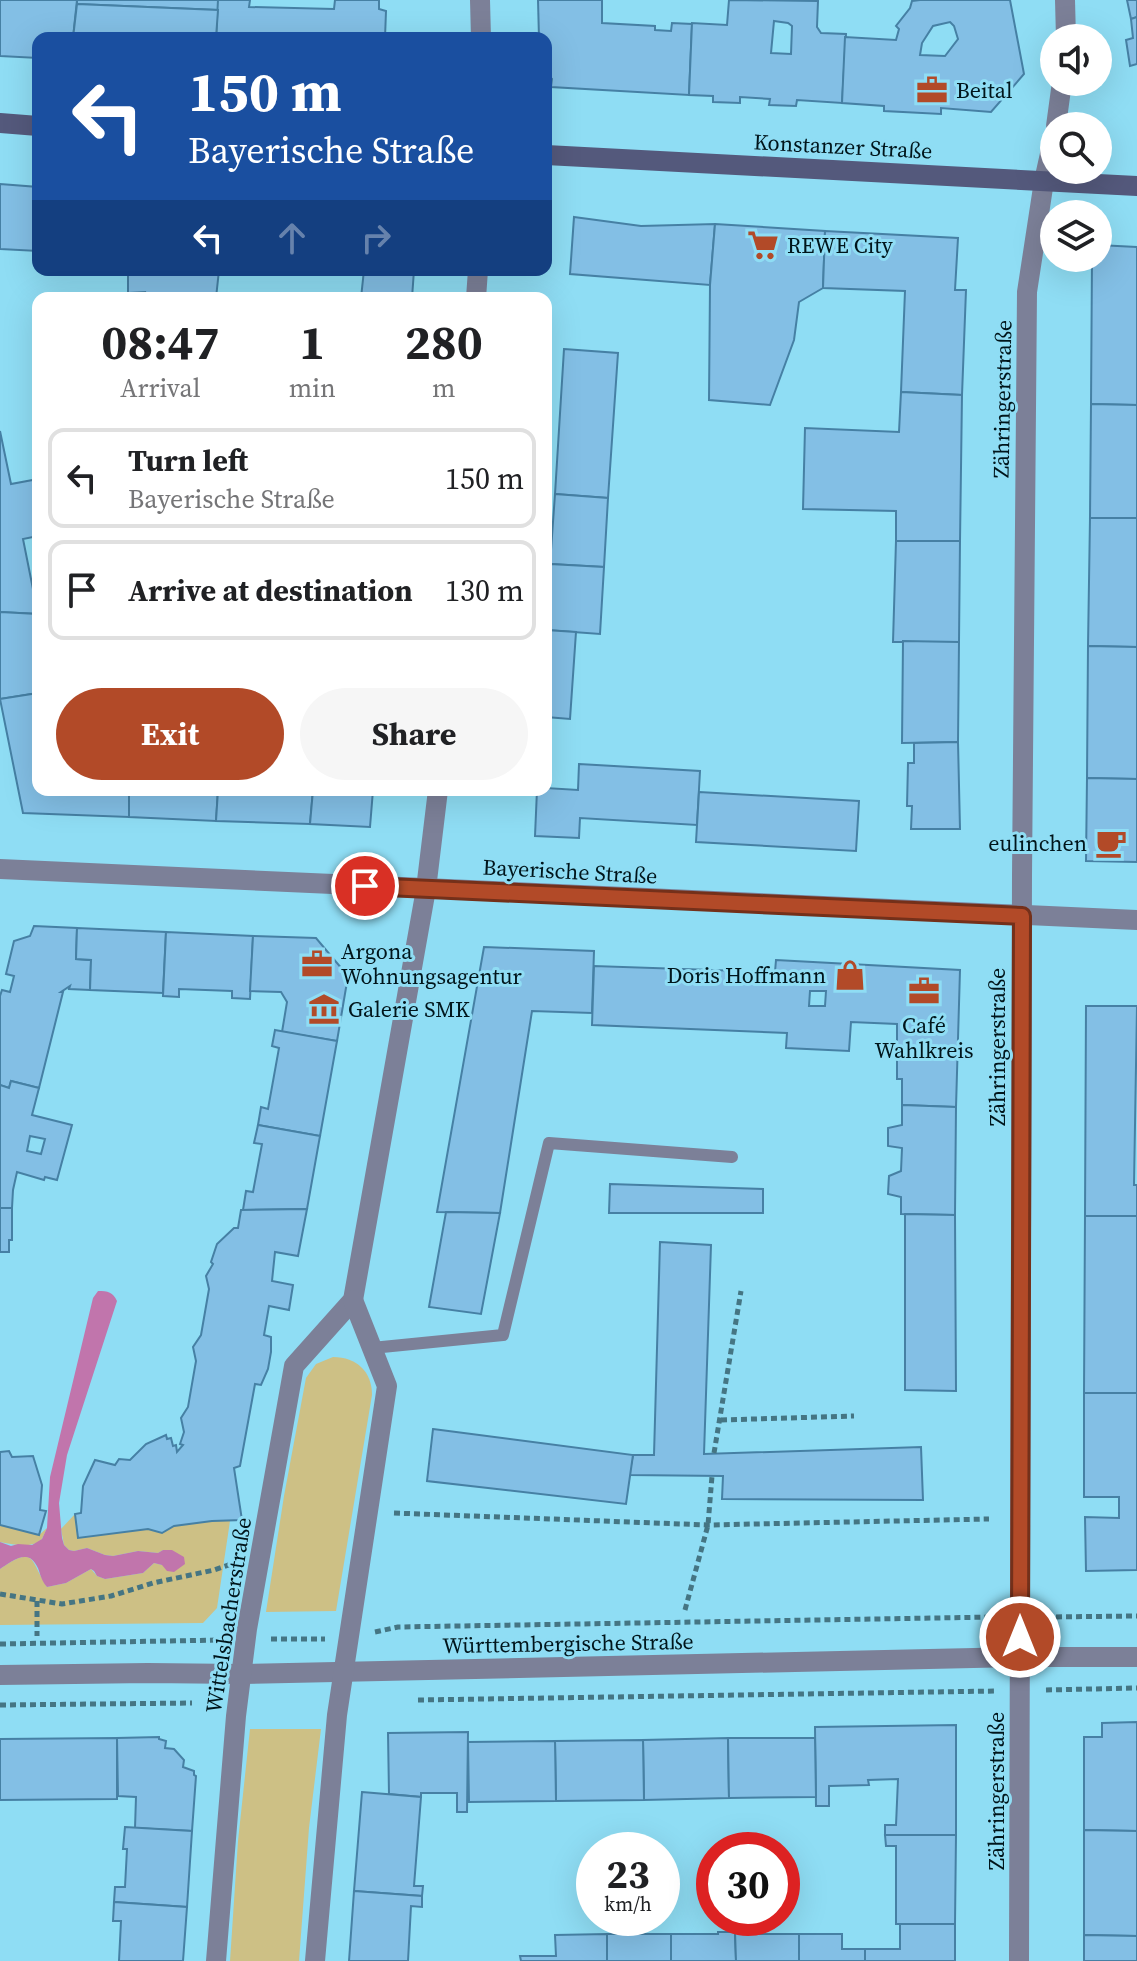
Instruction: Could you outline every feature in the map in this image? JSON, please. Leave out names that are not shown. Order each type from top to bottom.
[{"type":"main road","points":[[0,123],[32,126]]},
{"type":"main road","name":"Konstanzer Straße","points":[[552,155],[1040,181]]},
{"type":"main road","name":"Konstanzer Straße","points":[[1100,184],[1137,186]]},
{"type":"street","points":[[480,0],[481,32]]},
{"type":"street","points":[[1065,0],[1066,24]]},
{"type":"street","name":"Zähringerstraße","points":[[1019,1961],[1027,292],[1044,184]]},
{"type":"street","points":[[315,1961],[337,1715],[387,1386],[353,1300],[426,889],[437,796]]},
{"type":"street","name":"Bayerische Straße","points":[[0,869],[1137,920]]},
{"type":"street","name":"Wittelsbacherstraße","points":[[216,1961],[241,1674],[294,1366],[353,1300]]},
{"type":"street","name":"Württembergische Straße","points":[[0,1675],[241,1674],[1137,1657]]},
{"type":"lane","points":[[372,1348],[503,1335],[549,1143],[732,1157]]},
{"type":"path","points":[[714,1453],[741,1291]]},
{"type":"path","points":[[721,1420],[854,1416]]},
{"type":"path","points":[[685,1610],[708,1525],[712,1476]]},
{"type":"path","points":[[392,1513],[708,1525],[989,1519]]},
{"type":"path","points":[[0,1594],[62,1604],[111,1596],[235,1562]]},
{"type":"path","points":[[37,1601],[37,1636]]},
{"type":"path","points":[[1040,1617],[1137,1616]]},
{"type":"path","points":[[365,1634],[398,1627],[999,1617]]},
{"type":"path","points":[[262,1639],[332,1639]]},
{"type":"path","points":[[0,1644],[231,1640]]},
{"type":"path","points":[[1046,1690],[1137,1688]]},
{"type":"path","points":[[415,1700],[998,1690]]},
{"type":"path","points":[[0,1705],[196,1703]]},
{"type":"shaded area","points":[[98,1291],[110,1293],[117,1301],[67,1455],[59,1503],[64,1545],[69,1550],[87,1548],[113,1556],[138,1551],[158,1553],[172,1550],[184,1557],[185,1564],[174,1572],[154,1563],[143,1573],[105,1579],[91,1569],[66,1583],[47,1587],[35,1563],[27,1557],[18,1558],[0,1569],[0,1542],[11,1546],[32,1545],[42,1539],[47,1528],[50,1477],[93,1298]]},
{"type":"shaded area","points":[[333,1357],[362,1367],[369,1379],[372,1395],[336,1611],[266,1612],[306,1378],[316,1364]]},
{"type":"shaded area","points":[[75,1514],[78,1537],[230,1521],[217,1608],[203,1623],[0,1625],[0,1569],[20,1558],[31,1559],[47,1587],[66,1583],[91,1569],[105,1579],[143,1573],[154,1563],[162,1565],[163,1550],[113,1556],[87,1548],[69,1550],[64,1545],[61,1529]]},
{"type":"shaded area","points":[[0,1525],[39,1535],[47,1528],[37,1543],[21,1545],[0,1542]]},
{"type":"shaded area","points":[[250,1729],[321,1729],[309,1828],[299,1961],[230,1961]]},
{"type":"building","points":[[0,0],[77,0],[74,32],[32,32],[32,58],[0,56]]},
{"type":"building","points":[[77,0],[218,0],[218,10],[77,4]]},
{"type":"building","points":[[218,0],[250,0],[249,7],[334,9],[335,0],[379,0],[379,9],[386,11],[385,32],[216,32]]},
{"type":"building","points":[[538,0],[602,0],[602,23],[655,26],[655,30],[671,31],[672,23],[692,24],[689,95],[552,87],[552,32],[539,32]]},
{"type":"building","points":[[729,0],[818,1],[817,27],[821,33],[846,34],[842,103],[797,100],[796,106],[769,105],[770,99],[740,97],[740,103],[713,102],[713,96],[689,95],[692,23],[727,25]],"holes":[[[774,21],[792,26],[791,54],[771,53]]]},
{"type":"building","points":[[1010,0],[1024,74],[991,112],[941,108],[941,114],[884,111],[884,106],[842,103],[845,37],[896,40],[899,29],[896,26],[912,1]],"holes":[[[950,22],[958,39],[945,56],[920,55],[922,43],[933,26]]]},
{"type":"building","points":[[1127,0],[1137,0],[1137,17],[1131,19]]},
{"type":"building","points":[[77,4],[218,10],[216,32],[74,32]]},
{"type":"building","points":[[1137,17],[1137,64],[1130,66],[1126,40],[1133,38],[1131,19]]},
{"type":"building","points":[[0,184],[32,187],[32,251],[0,249]]},
{"type":"building","points":[[574,217],[641,226],[715,224],[710,285],[570,274]]},
{"type":"building","points":[[715,224],[825,231],[823,288],[799,302],[794,340],[770,405],[709,400],[710,285]]},
{"type":"building","points":[[825,231],[958,238],[955,290],[966,290],[962,395],[901,392],[905,291],[823,288]]},
{"type":"building","points":[[1112,246],[1137,247],[1137,405],[1091,404],[1092,272],[1112,272]]},
{"type":"building","points":[[128,276],[218,276],[217,292],[128,292]]},
{"type":"building","points":[[363,276],[414,276],[412,292],[362,292]]},
{"type":"building","points":[[564,349],[618,353],[608,498],[555,494]]},
{"type":"building","points":[[901,392],[962,395],[960,541],[896,541],[896,511],[803,509],[805,428],[899,432]]},
{"type":"building","points":[[1091,404],[1137,405],[1137,518],[1090,518]]},
{"type":"building","points":[[0,431],[11,484],[32,480],[32,537],[23,539],[32,584],[32,614],[0,612]]},
{"type":"building","points":[[555,494],[608,498],[604,567],[552,564]]},
{"type":"building","points":[[1090,518],[1137,518],[1137,647],[1088,646]]},
{"type":"building","points":[[896,541],[960,541],[959,642],[893,642]]},
{"type":"building","points":[[552,564],[604,567],[600,634],[552,630]]},
{"type":"building","points":[[0,612],[32,614],[32,694],[0,699]]},
{"type":"building","points":[[552,630],[576,632],[570,719],[552,718]]},
{"type":"building","points":[[903,641],[959,642],[958,742],[902,743]]},
{"type":"building","points":[[1088,646],[1137,647],[1137,779],[1087,778]]},
{"type":"building","points":[[32,694],[32,796],[129,796],[129,817],[23,813],[0,699]]},
{"type":"building","points":[[958,742],[960,829],[911,829],[912,806],[907,806],[908,763],[914,763],[914,743]]},
{"type":"building","points":[[579,764],[700,771],[697,825],[580,818],[579,838],[535,836],[537,796],[552,796],[552,788],[578,790]]},
{"type":"building","points":[[1087,778],[1137,779],[1137,862],[1086,861]]},
{"type":"building","points":[[699,792],[859,801],[856,851],[696,842]]},
{"type":"building","points":[[129,796],[218,796],[216,821],[129,817]]},
{"type":"building","points":[[218,796],[312,796],[310,824],[216,821]]},
{"type":"building","points":[[312,796],[373,796],[370,827],[310,824]]},
{"type":"building","points":[[34,926],[77,928],[76,959],[91,960],[90,990],[69,989],[70,986],[61,992],[39,1088],[11,1081],[9,1088],[0,1085],[0,996],[2,990],[10,992],[14,976],[6,974],[14,941],[30,936]]},
{"type":"building","points":[[77,928],[166,932],[163,993],[90,990],[91,960],[76,959]]},
{"type":"building","points":[[166,932],[253,936],[250,999],[232,998],[232,991],[179,989],[179,997],[163,996]]},
{"type":"building","points":[[253,936],[316,938],[348,976],[337,1041],[282,1032],[287,1002],[281,992],[250,991]]},
{"type":"building","points":[[484,947],[594,951],[592,1013],[532,1011],[500,1213],[437,1212]]},
{"type":"building","points":[[776,960],[960,970],[956,1107],[902,1105],[902,1079],[897,1079],[897,1024],[851,1022],[849,1051],[786,1048],[787,1033],[592,1025],[594,966],[775,972]],"holes":[[[810,991],[826,991],[825,1006],[809,1006]]]},
{"type":"building","points":[[1086,1006],[1137,1006],[1134,1185],[1137,1185],[1137,1216],[1085,1216]]},
{"type":"building","points":[[275,1030],[337,1041],[320,1136],[258,1125],[261,1107],[268,1109],[279,1048],[272,1046]]},
{"type":"building","points":[[11,1081],[39,1088],[32,1115],[72,1125],[57,1180],[45,1177],[44,1180],[17,1172],[12,1208],[0,1208],[0,1085],[9,1088]],"holes":[[[30,1136],[45,1139],[41,1154],[27,1151]]]},
{"type":"building","points":[[902,1105],[956,1107],[955,1215],[901,1214],[901,1197],[888,1194],[889,1176],[901,1171],[902,1148],[888,1146],[888,1128],[902,1125]]},
{"type":"building","points":[[258,1125],[320,1136],[307,1209],[243,1210],[246,1191],[253,1192],[262,1144],[254,1143]]},
{"type":"building","points":[[610,1184],[763,1189],[763,1213],[609,1213]]},
{"type":"building","points":[[0,1208],[12,1208],[9,1252],[0,1252]]},
{"type":"building","points":[[307,1209],[298,1256],[275,1252],[272,1281],[293,1285],[289,1310],[269,1306],[264,1335],[271,1337],[268,1369],[261,1385],[255,1384],[240,1466],[234,1468],[242,1520],[174,1526],[162,1533],[148,1529],[78,1538],[75,1514],[81,1513],[83,1486],[95,1460],[115,1465],[119,1459],[130,1460],[146,1444],[166,1435],[167,1439],[171,1438],[173,1446],[176,1445],[177,1452],[183,1445],[180,1444],[184,1432],[181,1418],[188,1407],[196,1361],[193,1347],[201,1335],[209,1289],[206,1276],[213,1264],[217,1244],[234,1228],[238,1228],[241,1210]]},
{"type":"building","points":[[446,1212],[500,1213],[481,1314],[429,1307]]},
{"type":"building","points":[[905,1214],[955,1215],[956,1391],[905,1390]]},
{"type":"building","points":[[1085,1216],[1137,1216],[1137,1393],[1084,1393]]},
{"type":"building","points":[[660,1242],[711,1245],[704,1454],[921,1447],[923,1500],[722,1499],[723,1476],[629,1475],[633,1455],[654,1455]]},
{"type":"building","points":[[1084,1393],[1137,1393],[1137,1570],[1086,1571],[1085,1517],[1119,1518],[1119,1497],[1084,1497]]},
{"type":"building","points":[[433,1429],[633,1455],[626,1504],[427,1481]]},
{"type":"building","points":[[9,1451],[12,1457],[33,1456],[42,1485],[40,1510],[46,1511],[39,1535],[0,1525],[0,1452]]},
{"type":"building","points":[[1137,1722],[1137,1831],[1084,1830],[1084,1737],[1102,1737],[1102,1723]]},
{"type":"building","points":[[956,1725],[956,1835],[885,1835],[885,1825],[896,1825],[898,1779],[868,1780],[869,1785],[829,1786],[829,1806],[816,1806],[815,1727]]},
{"type":"building","points":[[468,1732],[467,1812],[457,1812],[457,1793],[421,1793],[421,1797],[389,1794],[388,1733]]},
{"type":"building","points":[[159,1737],[166,1741],[165,1748],[174,1749],[184,1760],[183,1767],[194,1771],[196,1776],[192,1831],[135,1828],[136,1797],[118,1796],[117,1738]]},
{"type":"building","points":[[117,1738],[117,1799],[0,1800],[0,1739]]},
{"type":"building","points":[[728,1738],[729,1798],[644,1800],[643,1740]]},
{"type":"building","points":[[728,1738],[815,1738],[816,1797],[729,1798]]},
{"type":"building","points":[[643,1740],[644,1800],[556,1801],[555,1741]]},
{"type":"building","points":[[555,1741],[556,1801],[469,1802],[468,1742]]},
{"type":"building","points":[[362,1792],[421,1797],[414,1886],[423,1886],[422,1896],[354,1891]]},
{"type":"building","points":[[125,1827],[192,1831],[187,1907],[114,1902],[115,1887],[125,1887]]},
{"type":"building","points":[[1084,1830],[1137,1831],[1137,1936],[1084,1935]]},
{"type":"building","points":[[885,1835],[956,1835],[955,1924],[896,1924],[896,1846],[886,1846]]},
{"type":"building","points":[[354,1891],[422,1896],[422,1907],[411,1906],[408,1961],[349,1961]]},
{"type":"building","points":[[114,1902],[187,1907],[183,1961],[119,1961],[121,1921],[113,1921]]},
{"type":"building","points":[[900,1924],[955,1924],[955,1961],[865,1961],[865,1949],[900,1949]]},
{"type":"building","points":[[800,1934],[842,1934],[842,1949],[865,1949],[865,1961],[799,1961]]},
{"type":"building","points":[[555,1935],[607,1936],[607,1961],[521,1961],[520,1956],[556,1956]]},
{"type":"building","points":[[1084,1935],[1137,1936],[1137,1961],[1084,1961]]},
{"type":"building","points":[[607,1936],[671,1936],[671,1961],[607,1961]]},
{"type":"building","points":[[671,1936],[735,1936],[736,1961],[671,1961]]},
{"type":"building","points":[[735,1936],[799,1936],[799,1961],[736,1961]]},
{"type":"place","name":"Beital","points":[[932,90]]},
{"type":"place","name":"REWE City","points":[[763,245]]},
{"type":"place","name":"eulinchen","points":[[1111,843]]},
{"type":"place","name":"Argona Wohnungsagentur","points":[[317,964]]},
{"type":"place","name":"Doris Hoffmann","points":[[850,975]]},
{"type":"place","name":"Café Wahlkreis","points":[[924,991]]},
{"type":"place","name":"Galerie SMK","points":[[324,1009]]},
{"type":"route","points":[[365,886],[1022,916],[1020,1637]]}]
